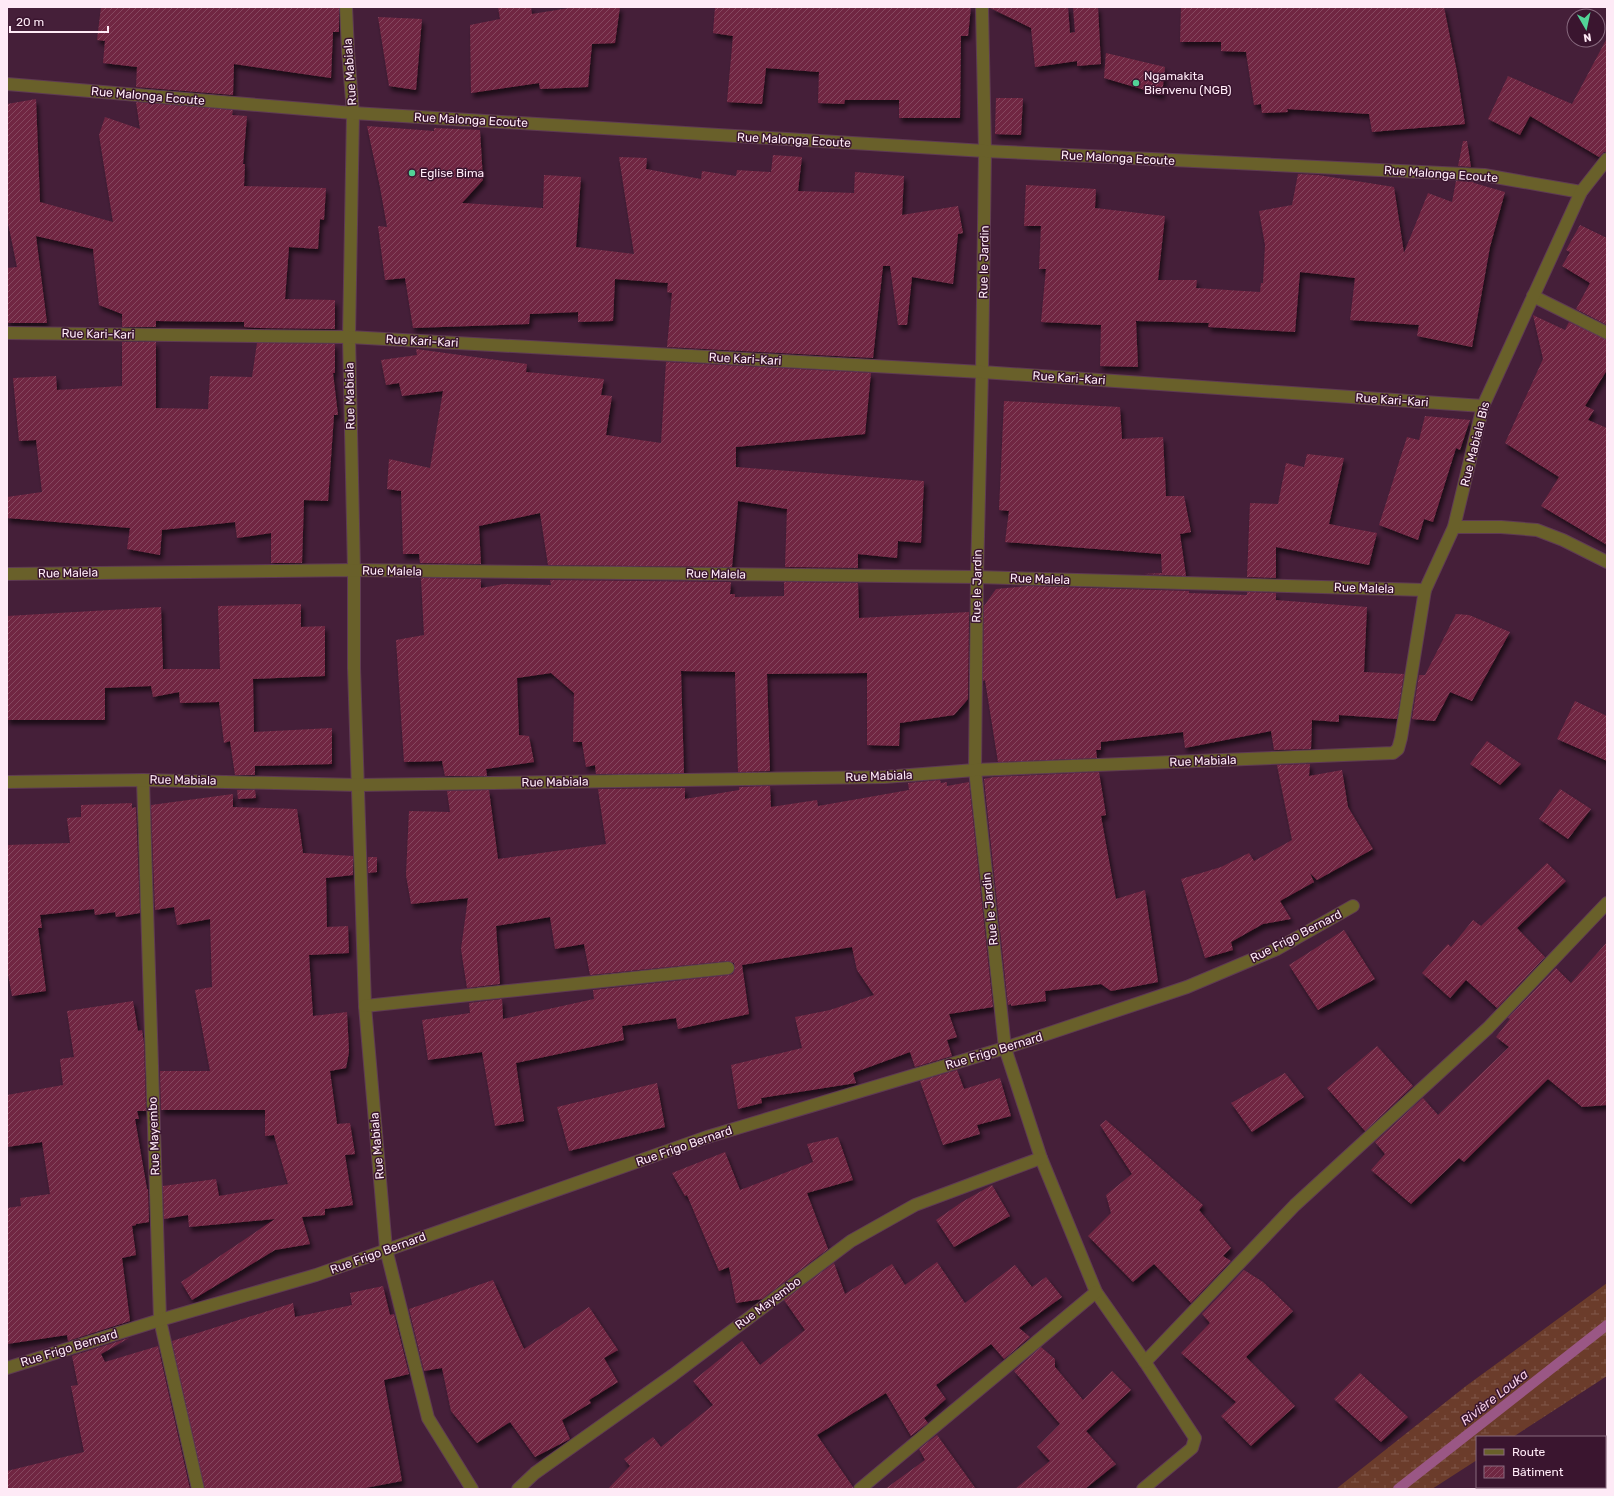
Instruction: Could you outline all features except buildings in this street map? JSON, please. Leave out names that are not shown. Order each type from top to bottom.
[{"type":"street","name":"Rue Mabiala","points":[[346,7],[353,113],[349,337],[354,570],[354,668],[365,1006],[386,1249],[428,1418],[472,1489]]},
{"type":"street","name":"Rue le Jardin","points":[[982,7],[985,151],[975,770],[1005,1048],[1042,1158],[1096,1292],[1145,1362],[1195,1438],[1192,1448],[1143,1489]]},
{"type":"street","name":"Rue Malonga Ecoute","points":[[7,84],[353,113],[985,151],[1484,175],[1581,192]]},
{"type":"street","name":"Rue Mabiala Bis","points":[[1398,750],[1425,590],[1454,527],[1483,406],[1581,192],[1607,159]]},
{"type":"street","points":[[1533,296],[1607,333]]},
{"type":"street","name":"Rue Kari-Kari","points":[[7,333],[349,337],[982,372],[1483,406]]},
{"type":"street","points":[[1454,527],[1501,527],[1537,530],[1563,540],[1607,562]]},
{"type":"street","name":"Rue Malela","points":[[7,574],[354,570],[977,577],[1425,590]]},
{"type":"street","name":"Rue Mabiala","points":[[7,782],[143,780],[358,785],[884,777],[975,770],[1380,754],[1393,753],[1398,750]]},
{"type":"street","name":"Rue Mayembo","points":[[143,780],[160,1320],[198,1489]]},
{"type":"street","points":[[1145,1362],[1295,1206],[1488,1028],[1607,903]]},
{"type":"street","name":"Rue Frigo Bernard","points":[[7,1368],[160,1320],[316,1275],[386,1249],[707,1137],[1005,1048],[1187,987],[1277,949],[1353,906]]},
{"type":"street","points":[[365,1006],[728,968]]},
{"type":"street","name":"Rue Mayembo","points":[[518,1489],[535,1473],[673,1375],[851,1241],[915,1205],[1042,1158]]},
{"type":"street","points":[[860,1489],[1096,1292]]},
{"type":"green space","points":[[1607,1283],[1607,1376],[1515,1436],[1476,1436],[1476,1461],[1432,1489],[1336,1489],[1466,1386]]},
{"type":"waterway","name":"Rivière Louka","points":[[1398,1489],[1607,1325]]},
{"type":"place","name":"Ngamakita Bienvenu (NGB)","points":[[1136,83]]},
{"type":"place","name":"Eglise Bima","points":[[412,173]]}]
